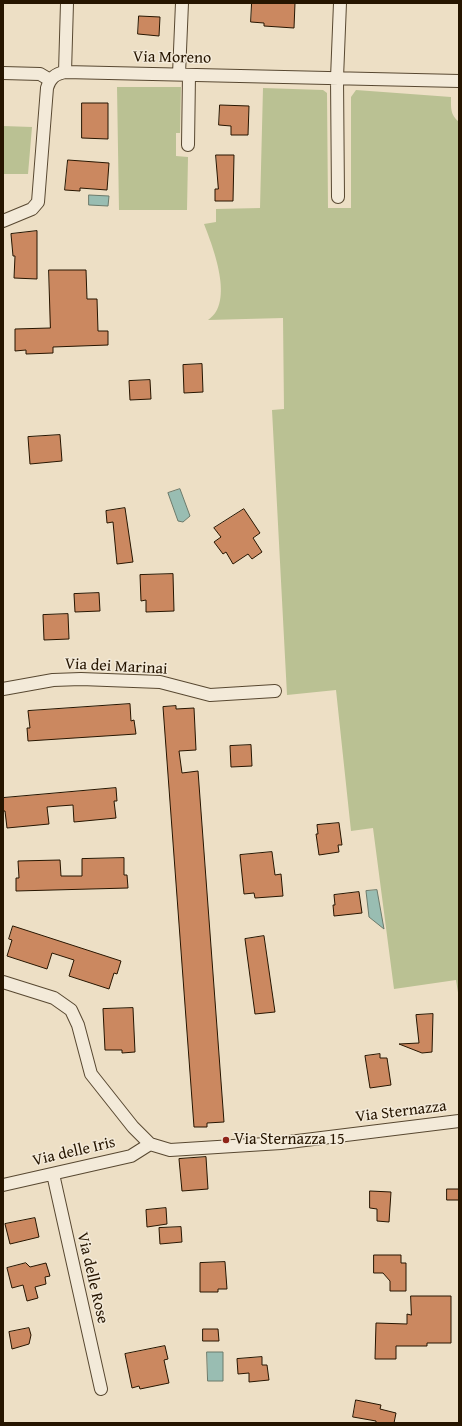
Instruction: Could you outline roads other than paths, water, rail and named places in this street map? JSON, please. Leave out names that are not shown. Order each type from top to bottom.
[{"type":"street","points":[[65,72],[67,3]]},
{"type":"street","points":[[182,3],[188,144]]},
{"type":"street","points":[[338,197],[337,78],[340,3]]},
{"type":"street","name":"Via Moreno","points":[[50,80],[57,74],[65,72],[459,81]]},
{"type":"street","points":[[3,73],[40,74],[50,80],[47,88],[38,202],[32,209],[3,221]]},
{"type":"street","name":"Via dei Marinai","points":[[3,689],[53,680],[81,679],[160,682],[210,695],[275,691]]},
{"type":"street","name":"Via Sternazza","points":[[3,982],[54,998],[71,1010],[78,1025],[91,1074],[133,1127],[150,1144],[170,1150],[289,1142],[459,1121]]},
{"type":"street","name":"Via delle Iris","points":[[3,1185],[131,1156],[150,1144]]},
{"type":"street","name":"Via delle Rose","points":[[53,1174],[101,1389]]},
{"type":"water","points":[[89,195],[109,196],[108,206],[89,205]]},
{"type":"water","points":[[180,489],[190,516],[183,522],[178,521],[168,493]]},
{"type":"water","points":[[377,890],[384,929],[369,917],[366,891]]},
{"type":"water","points":[[207,1352],[223,1352],[223,1381],[208,1381]]},
{"type":"place","name":"Via Sternazza 15","points":[[226,1140]]}]
